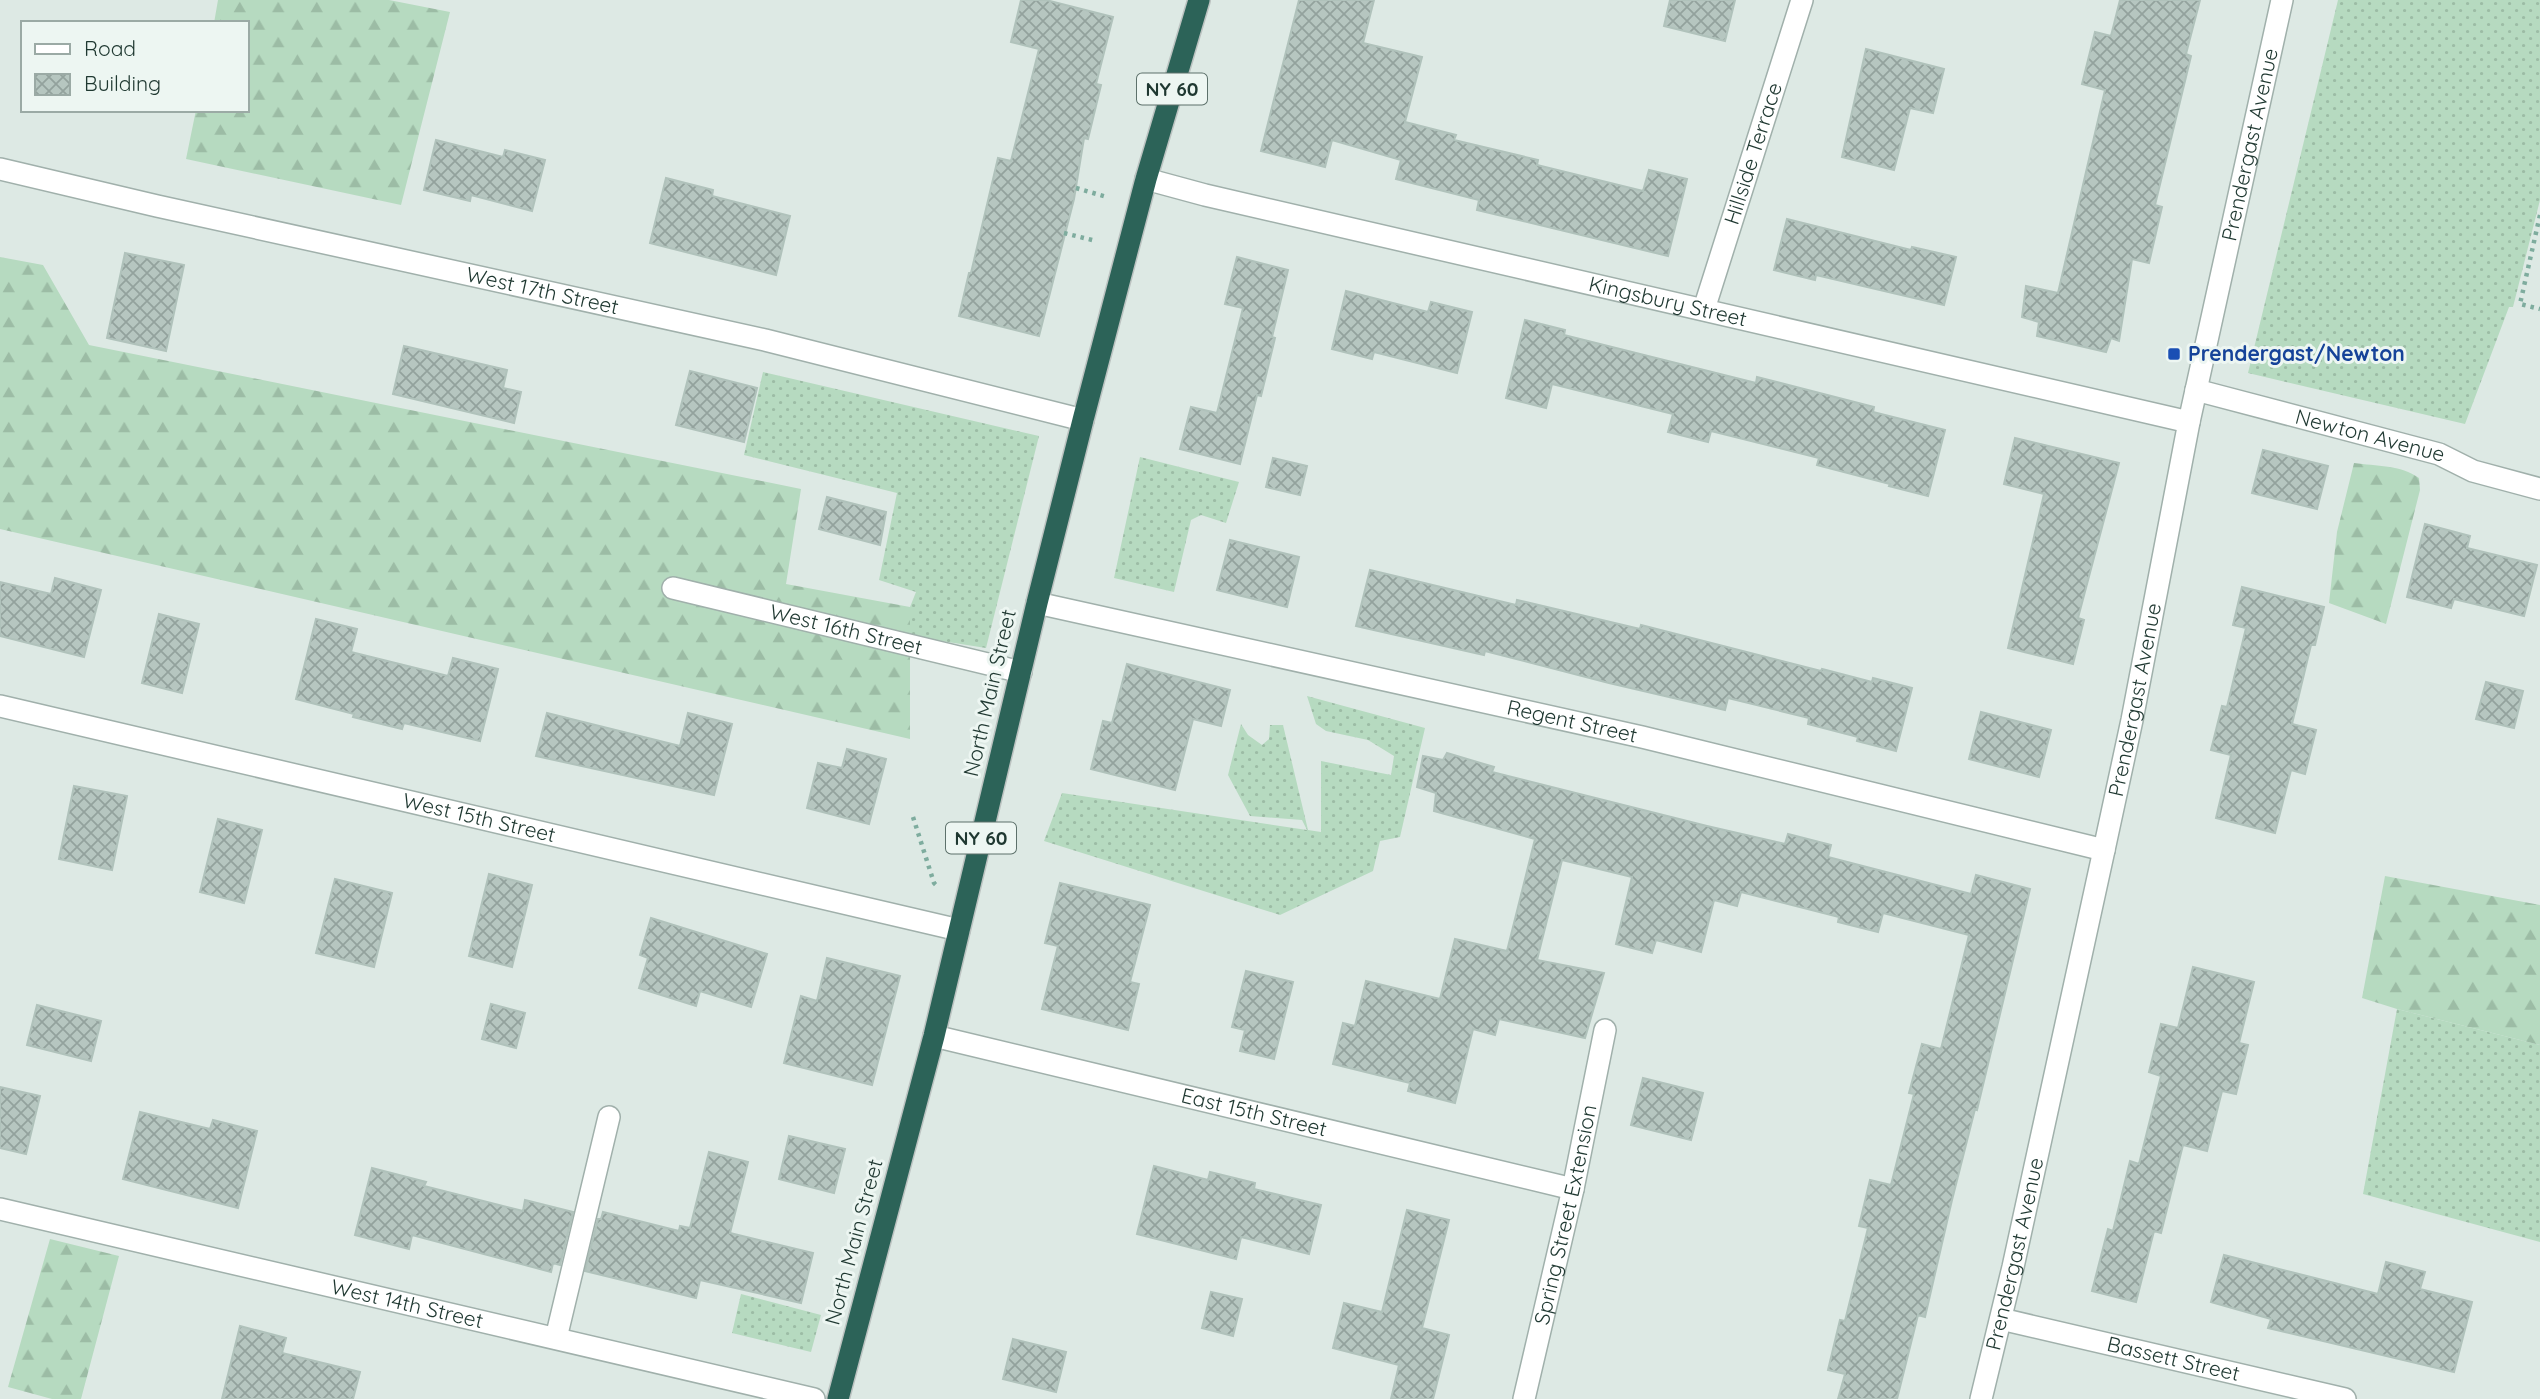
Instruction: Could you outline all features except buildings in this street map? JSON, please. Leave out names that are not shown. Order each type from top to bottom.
[{"type":"highway","name":"North Main Street","points":[[838,1399],[934,1036],[1083,420],[1146,179],[1199,0]]},
{"type":"street","name":"Hillside Terrace","points":[[1704,309],[1802,0]]},
{"type":"street","name":"Prendergast Avenue","points":[[1981,1399],[2001,1319],[2132,720],[2189,422],[2282,0]]},
{"type":"street","name":"West 17th Street","points":[[0,169],[765,340],[1083,420]]},
{"type":"street","name":"Kingsbury Street","points":[[1146,179],[1205,195],[2189,422]]},
{"type":"street","name":"Newton Avenue","points":[[2196,390],[2439,454],[2473,471],[2540,489]]},
{"type":"street","name":"West 16th Street","points":[[673,588],[1021,672]]},
{"type":"street","name":"Regent Street","points":[[1037,604],[1642,737],[2104,850]]},
{"type":"street","name":"West 15th Street","points":[[0,706],[959,930]]},
{"type":"street","name":"Spring Street Extension","points":[[1524,1399],[1573,1189],[1605,1030]]},
{"type":"street","name":"East 15th Street","points":[[934,1036],[1573,1189]]},
{"type":"street","points":[[556,1338],[609,1117]]},
{"type":"street","name":"West 14th Street","points":[[0,1209],[814,1399]]},
{"type":"street","name":"Bassett Street","points":[[2001,1319],[2345,1399]]},
{"type":"path","points":[[1076,188],[1107,197]]},
{"type":"path","points":[[2540,215],[2520,304],[2540,309]]},
{"type":"path","points":[[1064,233],[1096,241]]},
{"type":"path","points":[[913,817],[934,883],[938,887]]},
{"type":"green space","points":[[218,0],[389,0],[450,12],[401,205],[186,159],[196,112],[248,112],[248,21],[214,21]]},
{"type":"green space","points":[[2338,0],[2540,0],[2540,200],[2513,307],[2509,307],[2465,424],[2248,373]]},
{"type":"green space","points":[[0,257],[43,265],[89,345],[801,489],[786,584],[910,607],[910,739],[0,529]]},
{"type":"green space","points":[[763,372],[1039,436],[986,648],[910,636],[910,607],[916,592],[879,580],[897,493],[744,455]]},
{"type":"green space","points":[[1140,457],[1239,482],[1226,523],[1201,515],[1191,520],[1174,592],[1114,578]]},
{"type":"green space","points":[[2354,463],[2396,468],[2419,478],[2420,490],[2386,624],[2329,603],[2337,532]]},
{"type":"green space","points":[[1307,696],[1425,728],[1400,837],[1380,841],[1373,871],[1280,915],[1044,841],[1062,793],[1307,830],[1302,820],[1250,816],[1228,775],[1241,724],[1248,735],[1262,745],[1269,739],[1270,725],[1283,725],[1308,830],[1321,832],[1321,761],[1391,775],[1394,756],[1368,740],[1326,731],[1316,724]]},
{"type":"green space","points":[[2385,876],[2540,905],[2540,1045],[2362,998]]},
{"type":"green space","points":[[2397,1009],[2540,1045],[2540,1242],[2363,1194]]},
{"type":"green space","points":[[50,1239],[119,1256],[81,1399],[52,1399],[8,1387]]},
{"type":"green space","points":[[741,1294],[821,1315],[811,1352],[732,1333]]},
{"type":"place","name":"Prendergast/Newton","points":[[2174,354]]}]
